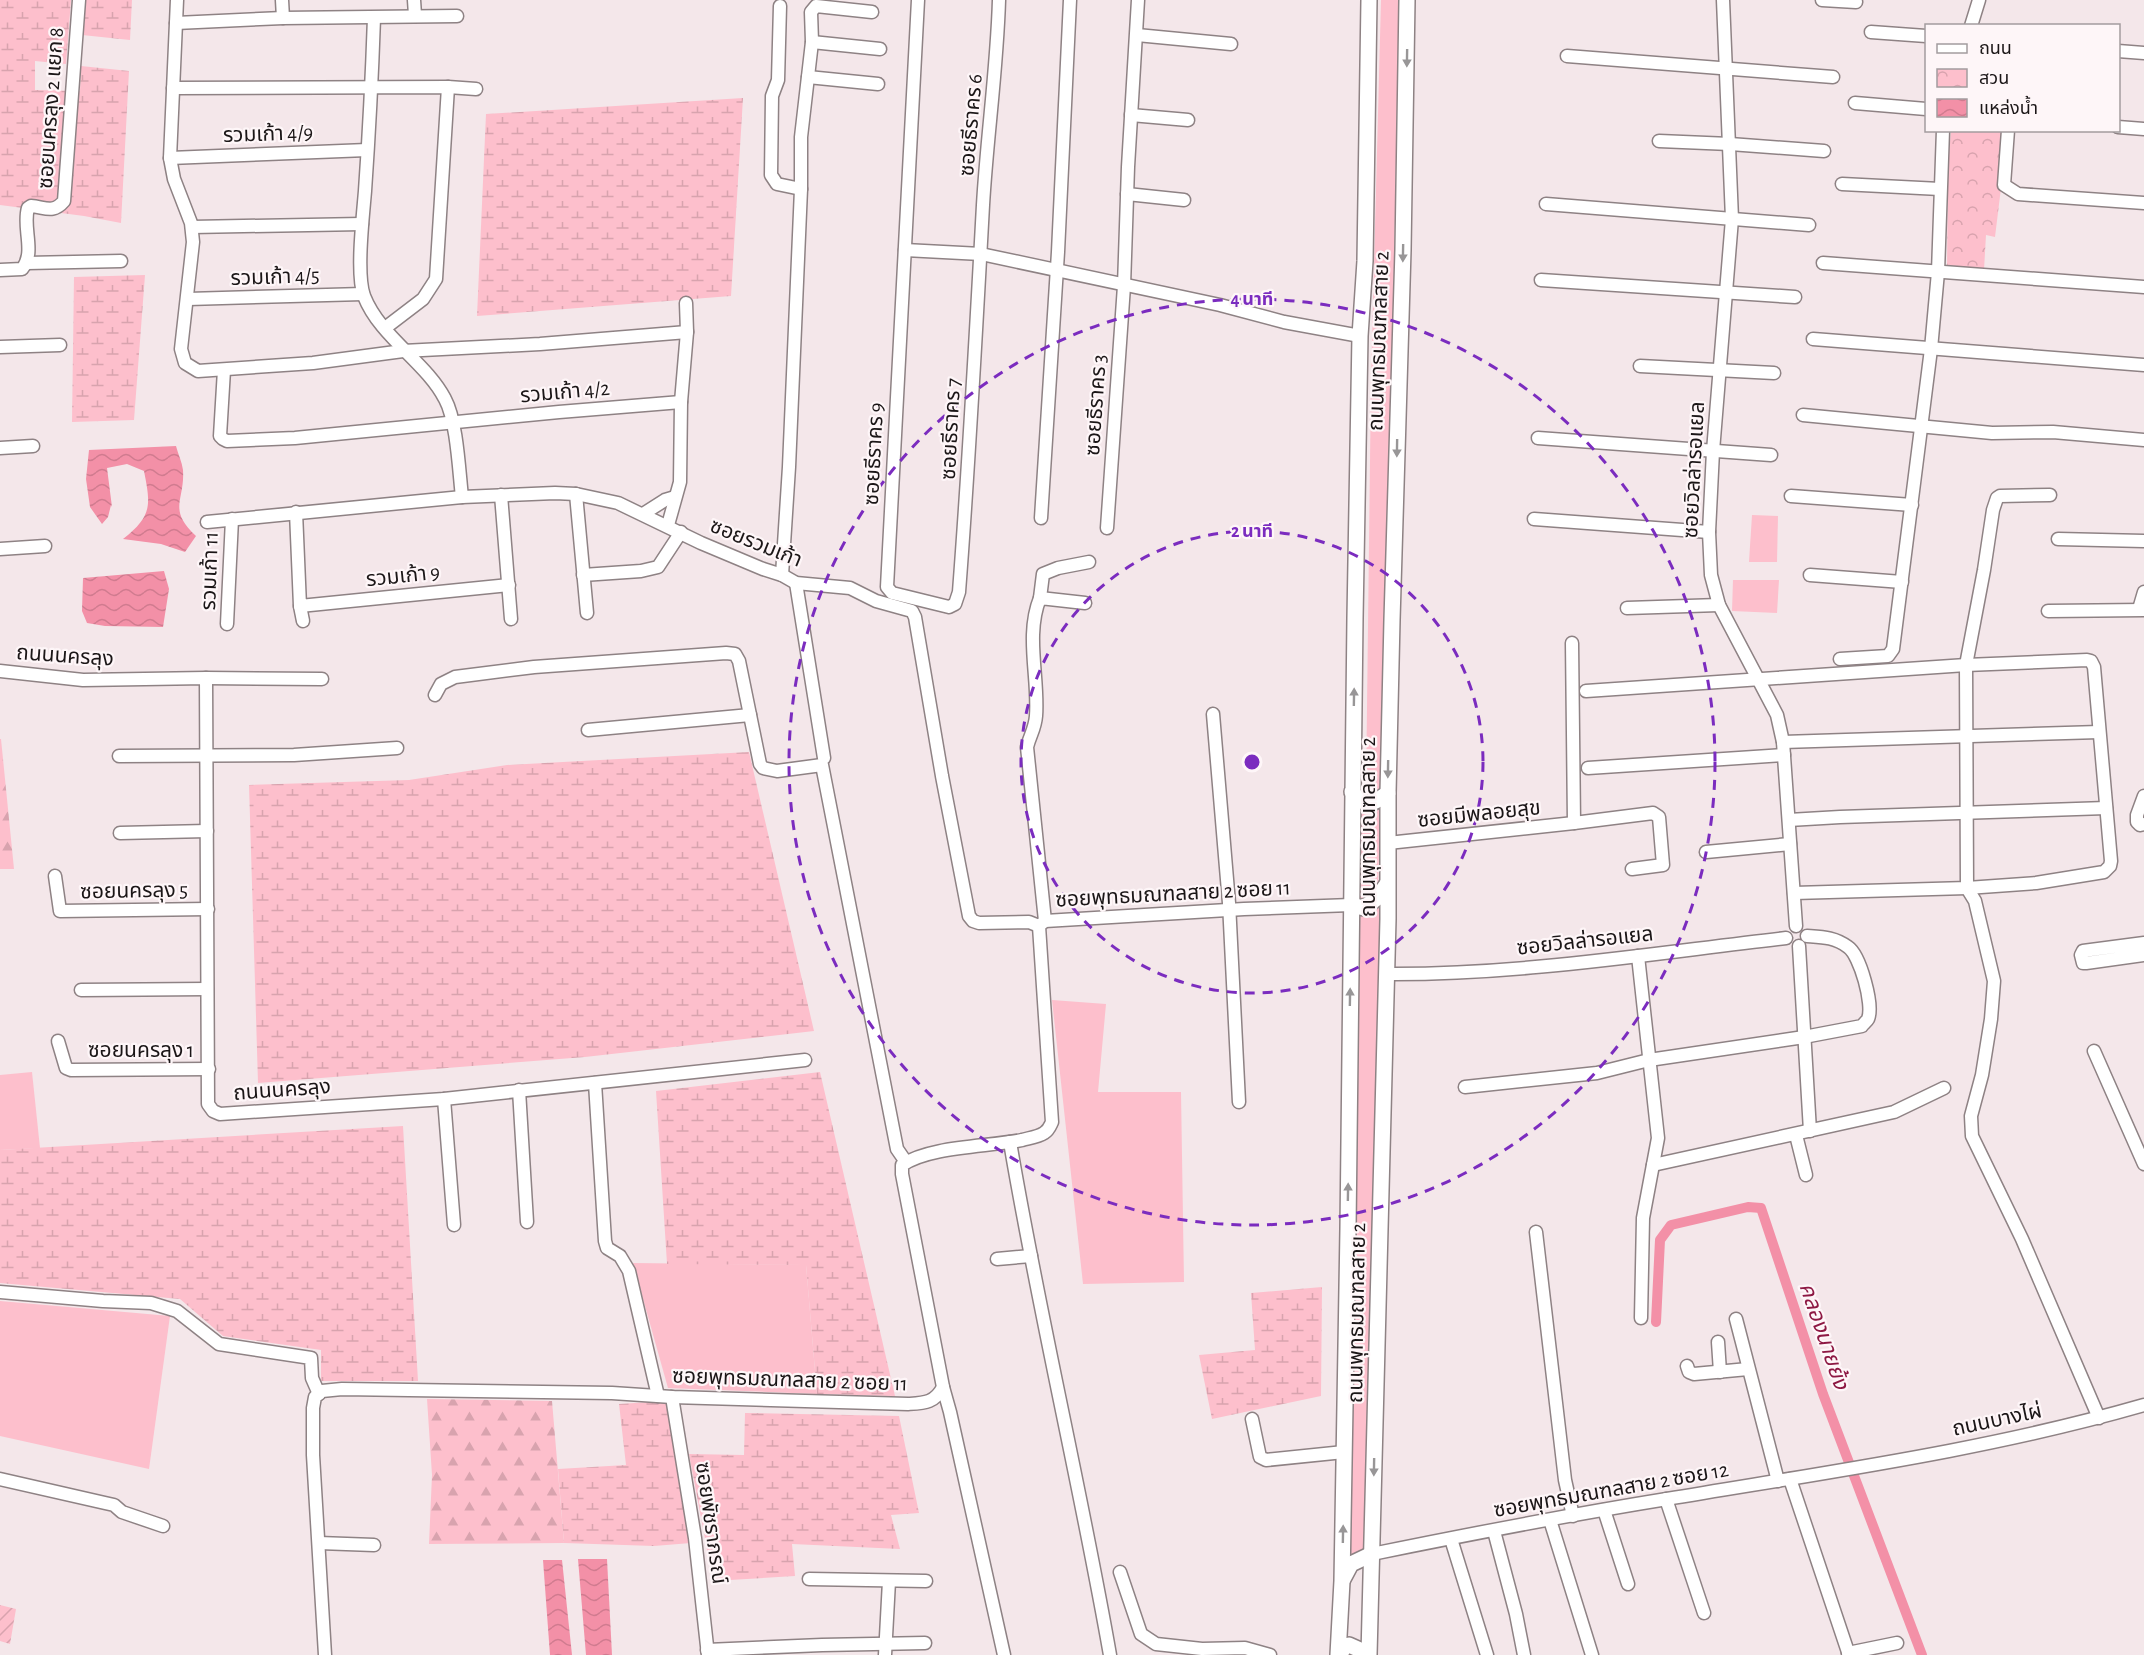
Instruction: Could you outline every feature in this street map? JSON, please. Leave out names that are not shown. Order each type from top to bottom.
[{"type":"main road","name":"ถนนพุทธมณฑลสาย 2","points":[[1339,1655],[1342,1581],[1360,336],[1365,261],[1370,0]]},
{"type":"main road","name":"ถนนพุทธมณฑลสาย 2","points":[[1369,1655],[1407,0]]},
{"type":"main road","points":[[1352,792],[1367,804],[1388,794]]},
{"type":"main road","points":[[1351,905],[1364,908],[1377,898],[1388,884]]},
{"type":"main road","points":[[1342,1581],[1351,1564],[1372,1554]]},
{"type":"main road","points":[[1339,1655],[1344,1647],[1349,1646],[1358,1649],[1363,1655]]},
{"type":"street","name":"ซอยนครลุง 2 แยก 8","points":[[27,263],[28,208],[31,206],[47,210],[55,209],[66,194],[79,0]]},
{"type":"street","points":[[177,0],[170,158],[174,178],[192,227],[194,242],[181,349],[182,357],[189,367],[198,371],[224,370],[314,363],[403,351],[540,344],[687,332]]},
{"type":"street","points":[[282,0],[283,18]]},
{"type":"street","points":[[414,0],[415,15]]},
{"type":"street","name":"ซอยธีราคร 9","points":[[918,0],[887,587],[892,593],[949,607],[955,604]]},
{"type":"street","name":"ซอยธีราคร 6","points":[[981,254],[999,0]]},
{"type":"street","points":[[1041,518],[1067,90],[1070,0]]},
{"type":"street","name":"ซอยธีราคร 3","points":[[1107,528],[1124,286],[1138,0]]},
{"type":"street","name":"ซอยวิลล่ารอแยล","points":[[1723,0],[1732,219],[1713,451],[1709,532],[1711,575],[1719,606],[1777,715],[1783,749],[1796,926]]},
{"type":"street","points":[[1822,0],[1856,2]]},
{"type":"street","points":[[1972,24],[1980,0]]},
{"type":"street","points":[[780,6],[778,80],[772,96],[771,175],[777,184],[801,189]]},
{"type":"street","points":[[782,575],[789,467],[801,189],[801,137],[812,42],[811,12],[814,6],[872,12]]},
{"type":"street","points":[[176,23],[283,18],[457,16]]},
{"type":"street","points":[[374,18],[362,224],[363,294],[377,320],[444,396],[452,422],[462,497]]},
{"type":"street","points":[[1871,32],[1925,36]]},
{"type":"street","points":[[1137,34],[1231,44]]},
{"type":"street","points":[[812,42],[880,49]]},
{"type":"street","points":[[2120,51],[2144,53]]},
{"type":"street","points":[[1567,56],[1833,77]]},
{"type":"street","points":[[808,77],[878,84]]},
{"type":"street","points":[[173,88],[448,87],[476,89]]},
{"type":"street","points":[[385,328],[423,299],[436,279],[448,87]]},
{"type":"street","points":[[1855,104],[1925,109]]},
{"type":"street","points":[[1131,115],[1188,120]]},
{"type":"street","points":[[2120,127],[2144,129]]},
{"type":"street","points":[[1840,658],[1891,654],[1923,426],[1931,349],[1938,272],[1942,132]]},
{"type":"street","points":[[2008,132],[2004,185],[2011,191],[2018,194],[2144,203]]},
{"type":"street","points":[[1659,141],[1824,151]]},
{"type":"street","name":"รวมเก้า 4/9","points":[[170,158],[367,150]]},
{"type":"street","points":[[1842,184],[1941,189]]},
{"type":"street","points":[[1127,194],[1184,200]]},
{"type":"street","points":[[1546,204],[1809,225]]},
{"type":"street","points":[[192,227],[362,224]]},
{"type":"street","points":[[905,250],[981,254],[1360,336]]},
{"type":"street","name":"ซอยธีราคร 7","points":[[955,604],[959,592],[967,494],[981,254]]},
{"type":"street","points":[[0,270],[22,269],[27,263],[121,261]]},
{"type":"street","points":[[1823,262],[2144,287]]},
{"type":"street","points":[[1541,280],[1795,297]]},
{"type":"street","name":"รวมเก้า 4/5","points":[[188,298],[363,294]]},
{"type":"street","points":[[668,525],[674,511],[675,497],[680,482],[681,402],[687,332],[686,303]]},
{"type":"street","points":[[1813,339],[2144,365]]},
{"type":"street","points":[[0,347],[60,345]]},
{"type":"street","points":[[1640,366],[1774,373]]},
{"type":"street","name":"รวมเก้า 4/2","points":[[224,370],[220,436],[227,441],[295,438],[559,411],[681,402]]},
{"type":"street","points":[[1803,415],[1992,433],[2053,432],[2144,440]]},
{"type":"street","points":[[1538,438],[1771,455]]},
{"type":"street","points":[[0,448],[33,446]]},
{"type":"street","points":[[576,494],[587,614]]},
{"type":"street","name":"ซอยรวมเก้า","points":[[207,522],[462,497],[576,494],[618,503],[796,583],[850,588],[876,601],[912,611],[915,617],[969,916],[973,921],[979,923],[1042,923]]},
{"type":"street","points":[[501,495],[511,619]]},
{"type":"street","points":[[2050,495],[1996,498],[1966,665],[1967,888],[1975,901],[1994,981],[1991,1019],[1982,1075],[1971,1116],[1972,1136],[2022,1239],[2099,1418]]},
{"type":"street","points":[[1791,496],[1912,505]]},
{"type":"street","points":[[644,514],[675,497]]},
{"type":"street","points":[[296,512],[300,606],[303,621]]},
{"type":"street","name":"รวมเก้า 11","points":[[227,624],[232,519]]},
{"type":"street","points":[[1534,519],[1709,532]]},
{"type":"street","points":[[584,575],[641,571],[658,567],[681,532]]},
{"type":"street","points":[[2058,539],[2144,541]]},
{"type":"street","points":[[0,549],[45,546]]},
{"type":"street","points":[[1042,923],[1027,747],[1034,730],[1036,717],[1033,638],[1035,618],[1043,574],[1089,562]]},
{"type":"street","points":[[1810,575],[1902,582]]},
{"type":"street","points":[[796,583],[824,758]]},
{"type":"street","name":"รวมเก้า 9","points":[[300,606],[509,585]]},
{"type":"street","points":[[2048,611],[2141,610],[2144,592]]},
{"type":"street","points":[[1040,598],[1085,603]]},
{"type":"street","points":[[1627,608],[1719,606]]},
{"type":"street","points":[[1572,643],[1574,823]]},
{"type":"street","points":[[435,695],[441,684],[455,677],[534,667],[735,654],[739,662],[760,764],[763,768],[777,771],[822,765],[897,1149],[906,1162]]},
{"type":"street","points":[[1586,691],[1966,665],[2091,661],[2094,667],[2111,861],[2110,866],[2104,872],[2036,883],[1967,888],[1794,893]]},
{"type":"street","name":"ถนนนครลุง","points":[[0,671],[83,680],[206,678],[208,1104],[213,1111],[220,1113],[444,1099],[805,1060]]},
{"type":"street","points":[[206,678],[322,679]]},
{"type":"street","points":[[1213,714],[1229,910],[1239,1102]]},
{"type":"street","points":[[588,730],[750,715]]},
{"type":"street","points":[[1588,768],[1783,749],[1966,736],[2099,732]]},
{"type":"street","points":[[119,756],[294,755],[397,748]]},
{"type":"street","points":[[2144,796],[2137,815],[2137,822],[2140,825],[2144,824]]},
{"type":"street","points":[[1789,820],[2106,808]]},
{"type":"street","name":"ซอยมีพลอยสุข","points":[[1388,843],[1574,823],[1650,812],[1657,814],[1663,865],[1632,869]]},
{"type":"street","points":[[120,833],[207,831]]},
{"type":"street","points":[[1707,852],[1790,844]]},
{"type":"street","name":"ซอยนครลุง 5","points":[[55,876],[60,911],[208,909]]},
{"type":"street","name":"ซอยพุทธมณฑลสาย 2 ซอย 11","points":[[319,1394],[322,1391],[342,1389],[612,1393],[908,1404],[929,1402],[939,1396],[943,1388],[902,1165],[911,1159],[932,1153],[1010,1142],[1043,1134],[1049,1129],[1052,1122],[1042,923],[1229,910],[1351,905]]},
{"type":"street","points":[[1465,1087],[1597,1073],[1650,1060],[1804,1037],[1862,1026],[1868,1020],[1869,1003],[1859,964],[1851,948],[1827,937],[1803,941],[1792,946],[1786,938],[1788,931],[1796,926],[1802,928],[1803,941],[1804,1037],[1810,1131]]},
{"type":"street","name":"ซอยวิลล่ารอแยล","points":[[1386,974],[1473,973],[1786,938]]},
{"type":"street","points":[[2144,943],[2123,952],[2144,955]]},
{"type":"street","points":[[1638,956],[1658,1138],[1643,1218],[1641,1318]]},
{"type":"street","points":[[81,990],[207,989]]},
{"type":"street","name":"ซอยนครลุง 1","points":[[58,1041],[66,1068],[71,1070],[209,1069]]},
{"type":"street","points":[[2094,1051],[2144,1164]]},
{"type":"street","points":[[595,1083],[605,1241],[607,1248],[620,1257],[629,1271],[658,1396]]},
{"type":"street","points":[[1653,1165],[1894,1112],[1944,1088]]},
{"type":"street","points":[[519,1090],[527,1222]]},
{"type":"street","points":[[444,1099],[454,1225]]},
{"type":"street","points":[[1796,1135],[1806,1175]]},
{"type":"street","points":[[1010,1142],[1031,1256],[1094,1559],[1110,1655]]},
{"type":"street","points":[[1536,1232],[1564,1473],[1573,1516]]},
{"type":"street","points":[[997,1259],[1031,1256]]},
{"type":"street","points":[[0,1292],[165,1306],[177,1311],[219,1344],[311,1358],[312,1378],[319,1394],[315,1397],[313,1408],[313,1443],[324,1655]]},
{"type":"street","points":[[1736,1319],[1748,1368],[1784,1480],[1848,1654],[1897,1643]]},
{"type":"street","points":[[1718,1342],[1720,1372]]},
{"type":"street","points":[[1687,1366],[1689,1372],[1694,1374],[1748,1368]]},
{"type":"street","points":[[943,1388],[1004,1655]]},
{"type":"street","name":"ซอยพัชราภรณ์","points":[[672,1397],[695,1538],[707,1653]]},
{"type":"street","name":"ถนนบางไผ่","points":[[1857,1468],[2033,1433],[2144,1405]]},
{"type":"street","points":[[1252,1419],[1260,1457],[1266,1460],[1344,1452]]},
{"type":"street","name":"ซอยพุทธมณฑลสาย 2 ซอย 12","points":[[1372,1554],[1666,1499],[1857,1468]]},
{"type":"street","points":[[0,1479],[114,1505],[122,1512],[163,1526]]},
{"type":"street","points":[[1666,1499],[1704,1613]]},
{"type":"street","points":[[1604,1510],[1628,1584]]},
{"type":"street","points":[[1550,1520],[1592,1655]]},
{"type":"street","points":[[1494,1531],[1516,1614],[1524,1655]]},
{"type":"street","points":[[1451,1539],[1487,1655]]},
{"type":"street","points":[[319,1543],[374,1545]]},
{"type":"street","points":[[1120,1572],[1141,1634],[1156,1644],[1173,1651],[1245,1648],[1270,1655]]},
{"type":"street","points":[[809,1579],[926,1581]]},
{"type":"street","points":[[885,1650],[888,1581]]},
{"type":"street","points":[[707,1653],[885,1650],[925,1644]]},
{"type":"green space","points":[[0,0],[71,0],[66,64],[35,61],[35,90],[80,91],[81,66],[129,71],[121,223],[0,205]]},
{"type":"green space","points":[[86,0],[132,0],[130,40],[82,35]]},
{"type":"green space","points":[[1381,0],[1399,0],[1391,425],[1380,788],[1378,796],[1368,799],[1366,790],[1371,380]]},
{"type":"green space","points":[[743,98],[731,296],[477,316],[486,114]]},
{"type":"green space","points":[[1951,132],[2008,132],[1995,237],[1986,235],[1984,270],[1947,268],[1948,163]]},
{"type":"green space","points":[[145,275],[134,420],[72,422],[74,277]]},
{"type":"green space","points":[[1752,515],[1778,516],[1777,562],[1749,562]]},
{"type":"green space","points":[[1733,580],[1779,580],[1777,613],[1732,611]]},
{"type":"green space","points":[[1,739],[14,869],[0,869]]},
{"type":"green space","points":[[749,752],[814,1031],[585,1057],[258,1083],[249,785],[409,780],[507,765]]},
{"type":"green space","points":[[1380,809],[1378,890],[1363,901],[1358,893],[1360,812]]},
{"type":"green space","points":[[1377,905],[1381,905],[1366,1549],[1347,1557],[1359,917]]},
{"type":"green space","points":[[1052,1000],[1106,1004],[1098,1092],[1181,1092],[1184,1282],[1083,1284]]},
{"type":"green space","points":[[32,1072],[40,1148],[0,1150],[0,1075]]},
{"type":"green space","points":[[820,1072],[895,1396],[817,1394],[806,1265],[667,1264],[656,1091]]},
{"type":"green space","points":[[403,1126],[418,1381],[321,1381],[321,1350],[223,1336],[180,1299],[0,1283],[0,1150]]},
{"type":"green space","points":[[633,1263],[806,1265],[817,1394],[668,1388]]},
{"type":"green space","points":[[1322,1287],[1321,1396],[1212,1419],[1199,1355],[1255,1350],[1251,1293]]},
{"type":"green space","points":[[0,1301],[170,1316],[149,1469],[0,1436]]},
{"type":"green space","points":[[427,1399],[552,1401],[564,1543],[429,1544],[432,1475]]},
{"type":"green space","points":[[666,1401],[691,1543],[654,1546],[564,1543],[558,1469],[626,1465],[619,1404]]},
{"type":"green space","points":[[745,1413],[899,1416],[919,1513],[891,1515],[900,1549],[792,1544],[795,1576],[713,1581],[689,1454],[744,1455]]},
{"type":"green space","points":[[0,1605],[16,1609],[10,1644],[0,1641]]},
{"type":"water","points":[[176,446],[183,470],[180,511],[187,527],[196,536],[185,552],[161,544],[123,539],[140,524],[148,502],[144,471],[127,464],[107,468],[112,507],[111,505],[108,517],[102,524],[90,507],[86,479],[89,450]]},
{"type":"water","points":[[164,571],[169,589],[163,627],[105,626],[87,623],[82,611],[83,578]]},
{"type":"water","points":[[578,1559],[607,1559],[612,1655],[586,1655]]},
{"type":"water","points":[[543,1560],[562,1560],[572,1655],[550,1655]]},
{"type":"waterway","name":"คลองนายย้ง","points":[[1656,1322],[1660,1240],[1671,1225],[1748,1207],[1761,1208],[1823,1394],[1922,1655]]}]
